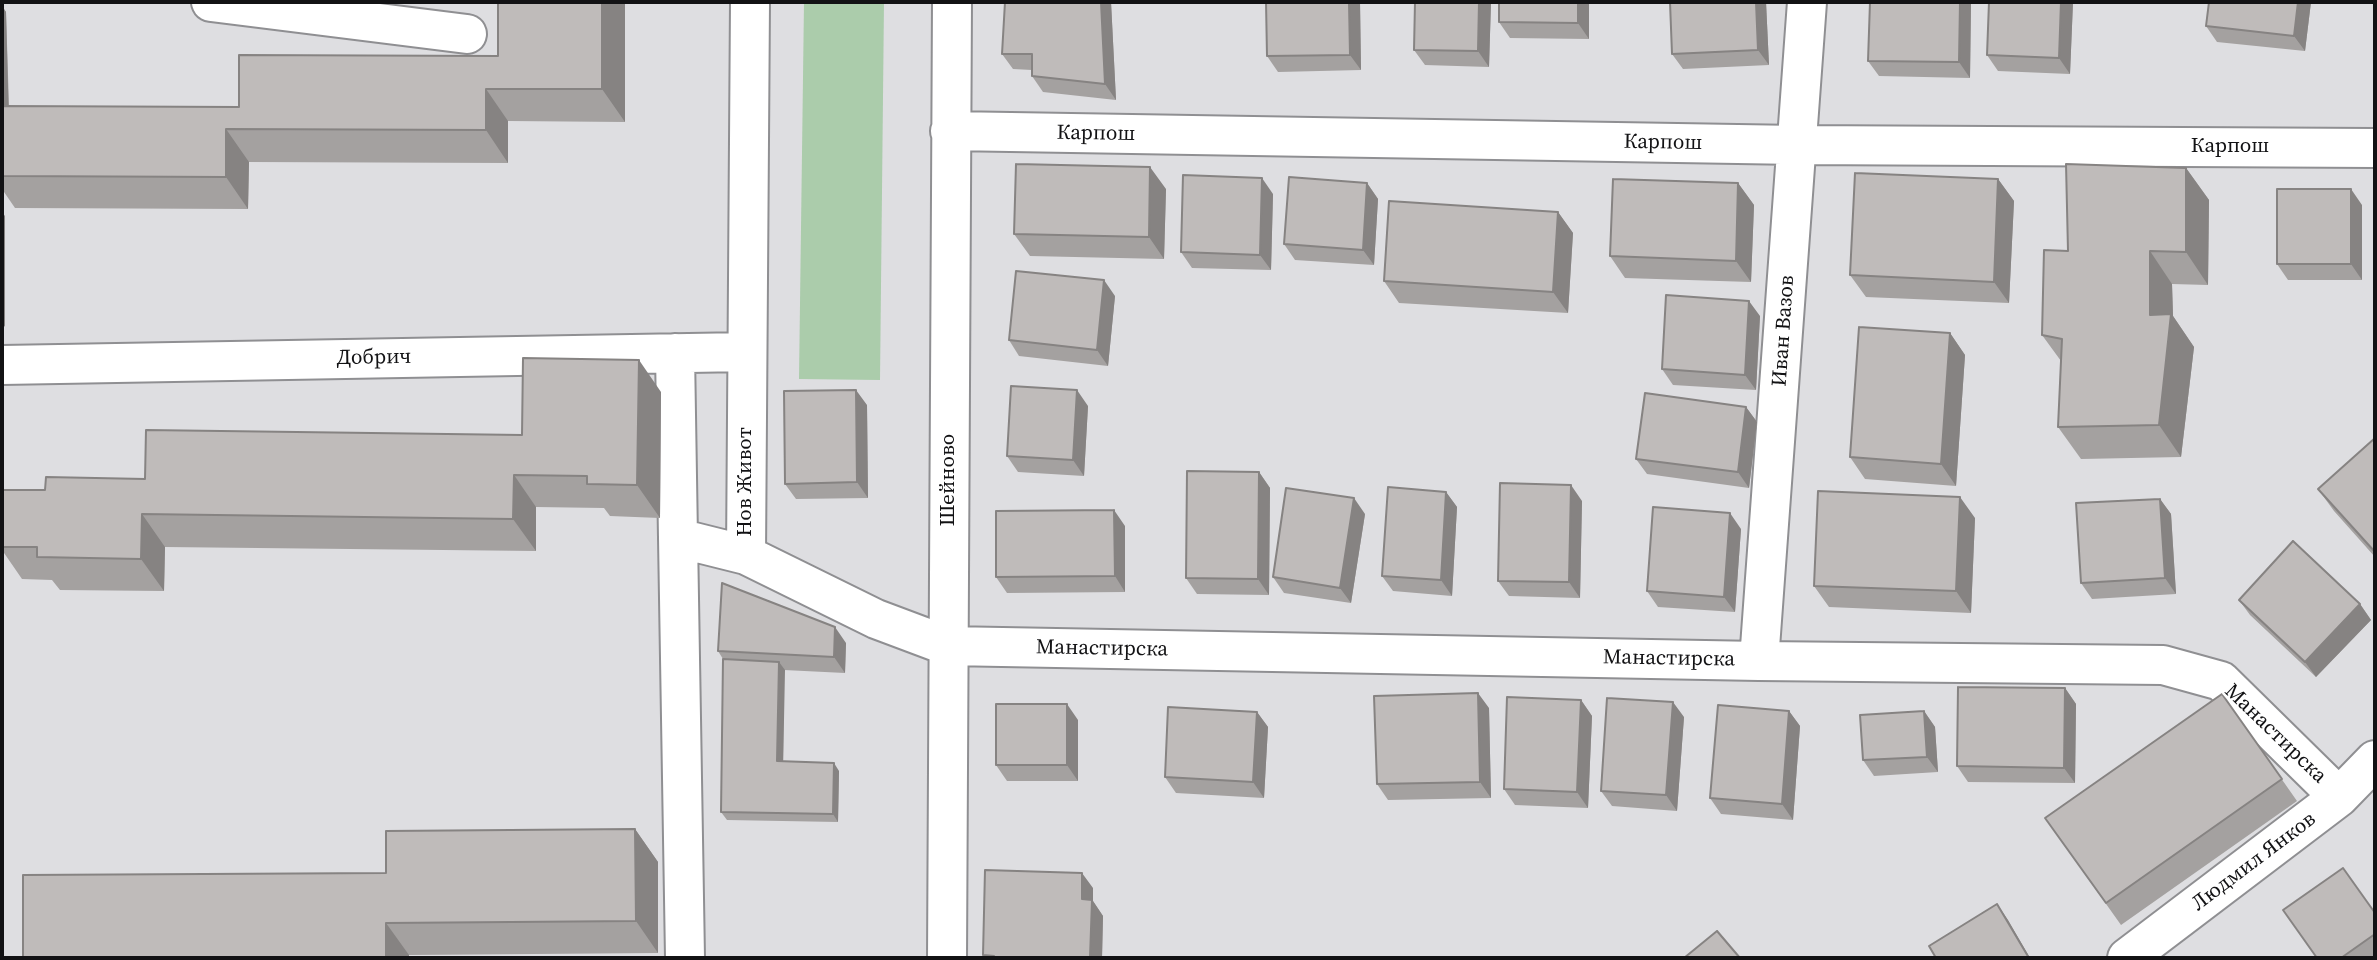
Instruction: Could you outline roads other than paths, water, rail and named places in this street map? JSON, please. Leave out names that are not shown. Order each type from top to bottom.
[{"type":"street","points":[[211,2],[467,34]]},
{"type":"street","name":"Нов Живот","points":[[678,538],[746,555],[750,2]]},
{"type":"street","name":"Шейново","points":[[947,958],[952,2]]},
{"type":"street","name":"Иван Вазов","points":[[1759,660],[1807,2]]},
{"type":"street","name":"Карпош","points":[[950,131],[1798,145],[2375,148]]},
{"type":"street","name":"Добрич","points":[[2,365],[746,352]]},
{"type":"street","points":[[675,353],[685,958]]},
{"type":"street","name":"Манастирска","points":[[746,555],[876,619],[948,646],[2163,665],[2221,681],[2339,797]]},
{"type":"street","name":"Людмил Янков","points":[[2127,958],[2339,797],[2375,760]]}]
